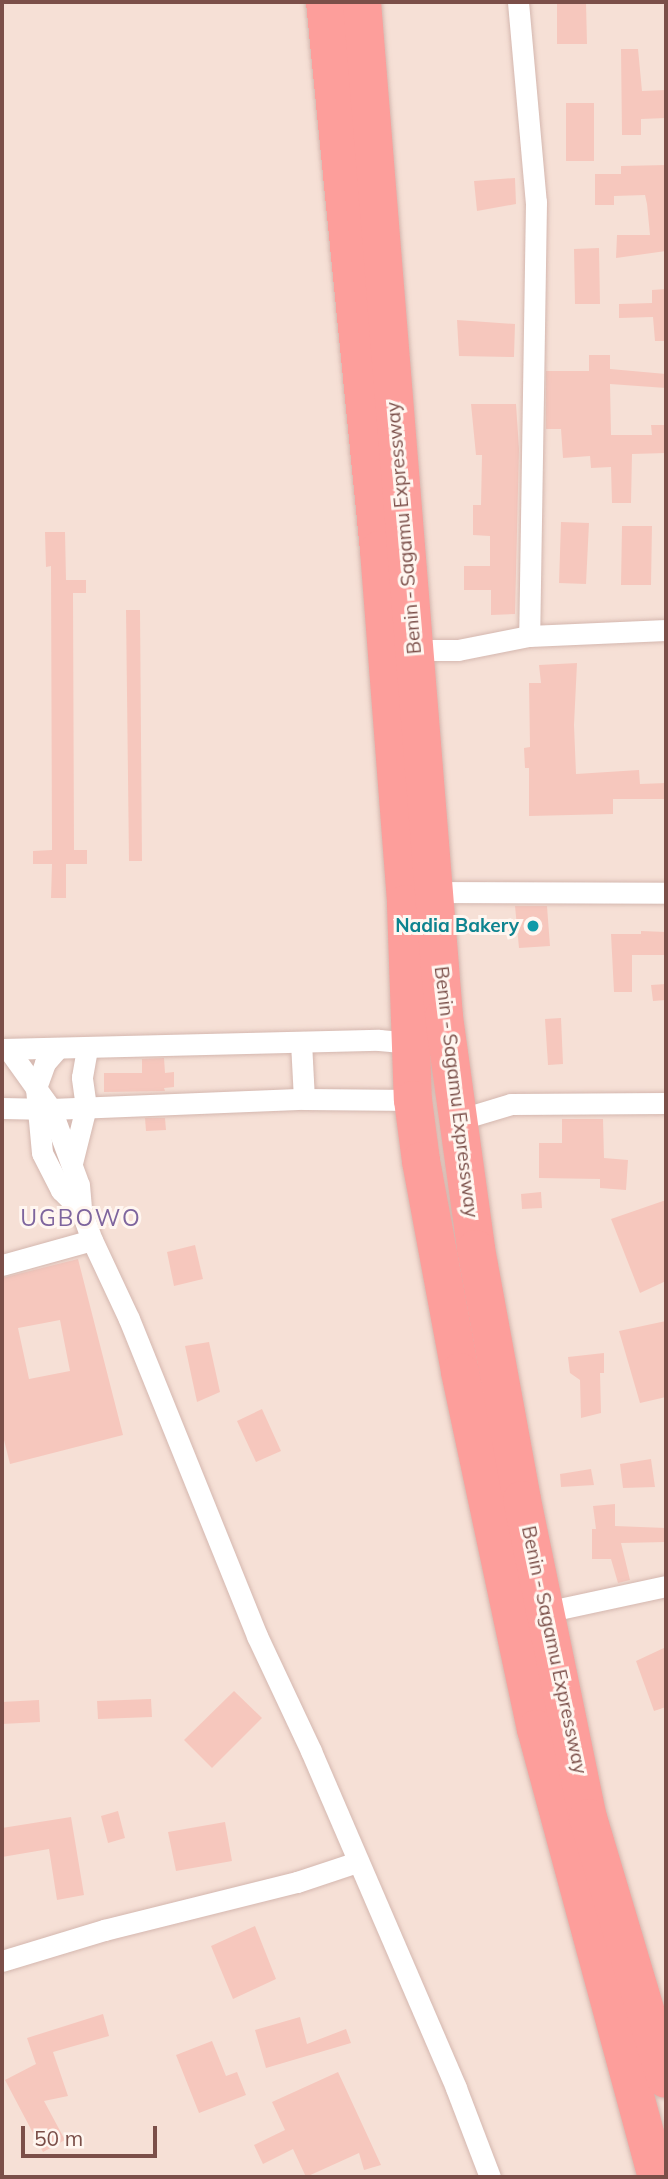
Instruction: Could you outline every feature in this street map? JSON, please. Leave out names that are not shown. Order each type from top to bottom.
[{"type":"highway","points":[[325,2],[379,550],[406,904],[413,1100],[421,1161],[460,1372],[536,1729],[655,2121],[657,2177]]},
{"type":"highway","name":"Benin - Sagamu Expressway","points":[[362,2],[444,1017],[476,1249],[545,1612],[573,1735],[588,1818],[659,2025],[666,2079]]},
{"type":"street","points":[[518,2],[536,202],[529,636]]},
{"type":"street","points":[[414,650],[458,650],[529,636],[666,630]]},
{"type":"street","points":[[433,892],[666,893]]},
{"type":"street","points":[[81,1210],[61,1189],[42,1153],[28,1104],[5,1049],[301,1042],[413,1043]]},
{"type":"street","points":[[301,1042],[304,1099]]},
{"type":"street","points":[[28,1104],[45,1063],[57,1049]]},
{"type":"street","points":[[72,1163],[86,1107],[82,1077],[87,1049]]},
{"type":"street","points":[[28,1104],[86,1107],[304,1099],[413,1100]]},
{"type":"street","points":[[458,1120],[512,1104],[666,1103]]},
{"type":"street","points":[[28,1104],[72,1163],[79,1185],[81,1210],[92,1240],[129,1319],[257,1636],[311,1751],[456,2088],[490,2177]]},
{"type":"street","points":[[2,1265],[92,1240]]},
{"type":"street","points":[[545,1612],[666,1586]]},
{"type":"street","points":[[2,1961],[104,1930],[297,1882],[357,1862]]},
{"type":"shaded area","points":[[2,2],[666,2],[666,2177],[2,2177]]},
{"type":"building","points":[[557,2],[586,2],[587,44],[557,44]]},
{"type":"building","points":[[621,49],[638,49],[642,91],[666,90],[666,118],[641,119],[641,135],[622,135]]},
{"type":"building","points":[[566,103],[594,103],[594,161],[566,161]]},
{"type":"building","points":[[666,165],[666,251],[616,258],[617,235],[650,235],[645,195],[614,196],[614,205],[595,205],[595,174],[621,174],[621,166]]},
{"type":"building","points":[[515,178],[516,204],[477,211],[474,181]]},
{"type":"building","points":[[599,248],[600,304],[575,304],[574,249]]},
{"type":"building","points":[[666,289],[666,341],[655,341],[653,317],[619,318],[619,304],[652,303],[652,290]]},
{"type":"building","points":[[457,320],[515,324],[514,357],[459,356]]},
{"type":"building","points":[[589,355],[610,355],[610,369],[666,374],[666,388],[610,384],[611,435],[652,435],[651,425],[666,425],[666,453],[632,454],[631,503],[612,503],[611,467],[591,468],[590,456],[563,458],[561,429],[546,429],[546,371],[589,371]]},
{"type":"building","points":[[471,404],[516,404],[519,449],[515,614],[491,615],[491,590],[464,590],[464,566],[490,566],[490,536],[473,535],[473,505],[481,505],[482,455],[476,455]]},
{"type":"building","points":[[561,522],[589,523],[586,584],[559,583]]},
{"type":"building","points":[[622,526],[652,526],[651,585],[621,585]]},
{"type":"building","points":[[45,532],[65,532],[66,580],[86,580],[86,593],[73,593],[74,850],[87,850],[87,864],[66,864],[66,898],[51,898],[52,864],[33,864],[33,851],[52,850],[51,566],[46,567]]},
{"type":"building","points":[[126,610],[140,610],[142,861],[129,861]]},
{"type":"building","points":[[577,663],[574,725],[576,774],[639,770],[640,784],[666,783],[666,799],[613,799],[613,814],[529,816],[529,768],[525,768],[524,748],[530,747],[529,683],[541,683],[539,665]]},
{"type":"building","name":"Nadia Bakery","points":[[515,906],[547,906],[550,946],[519,948]]},
{"type":"building","points":[[641,931],[666,932],[666,955],[632,955],[632,992],[614,992],[611,934],[641,934]]},
{"type":"building","points":[[666,984],[666,1000],[653,1001],[651,985]]},
{"type":"building","points":[[561,1018],[563,1064],[548,1065],[545,1019]]},
{"type":"building","points":[[164,1058],[165,1073],[174,1072],[174,1087],[164,1088],[165,1091],[104,1092],[104,1073],[142,1073],[142,1059]]},
{"type":"building","points":[[145,1118],[165,1118],[166,1130],[146,1131]]},
{"type":"building","points":[[562,1119],[603,1119],[604,1158],[628,1160],[626,1190],[600,1188],[600,1179],[539,1178],[539,1143],[562,1143]]},
{"type":"building","points":[[541,1192],[542,1208],[522,1209],[521,1194]]},
{"type":"building","points":[[666,1200],[666,1281],[640,1293],[611,1219]]},
{"type":"building","points":[[195,1245],[203,1279],[174,1286],[167,1252]]},
{"type":"building","points":[[78,1259],[123,1435],[10,1464],[2,1432],[2,1278]],"holes":[[[60,1320],[70,1371],[29,1379],[18,1328]]]},
{"type":"building","points":[[666,1321],[666,1397],[640,1403],[619,1331]]},
{"type":"building","points":[[209,1342],[220,1392],[197,1402],[185,1346]]},
{"type":"building","points":[[604,1353],[604,1373],[600,1373],[601,1413],[581,1418],[580,1380],[570,1373],[568,1357]]},
{"type":"building","points":[[262,1409],[281,1451],[256,1462],[237,1421]]},
{"type":"building","points":[[651,1459],[655,1487],[623,1488],[620,1464]]},
{"type":"building","points":[[591,1469],[594,1485],[561,1487],[560,1474]]},
{"type":"building","points":[[615,1504],[615,1526],[666,1528],[666,1542],[621,1543],[630,1580],[618,1583],[611,1559],[592,1559],[592,1529],[596,1529],[593,1506]]},
{"type":"building","points":[[666,1647],[666,1707],[654,1711],[636,1661]]},
{"type":"building","points":[[234,1691],[262,1718],[212,1768],[184,1740]]},
{"type":"building","points":[[151,1699],[152,1717],[98,1719],[97,1701]]},
{"type":"building","points":[[39,1700],[40,1722],[2,1724],[2,1702]]},
{"type":"building","points":[[118,1811],[125,1838],[108,1843],[101,1816]]},
{"type":"building","points":[[71,1817],[84,1895],[57,1900],[49,1849],[2,1857],[2,1828]]},
{"type":"building","points":[[225,1822],[232,1861],[176,1871],[168,1832]]},
{"type":"building","points":[[255,1926],[276,1979],[233,1999],[211,1946]]},
{"type":"building","points":[[103,2014],[109,2036],[53,2052],[68,2096],[44,2101],[65,2140],[43,2152],[5,2080],[36,2064],[27,2038]]},
{"type":"building","points":[[300,2017],[307,2044],[346,2029],[351,2043],[266,2068],[255,2030]]},
{"type":"building","points":[[212,2041],[226,2076],[237,2072],[246,2095],[199,2113],[176,2055]]},
{"type":"building","points":[[338,2072],[381,2165],[364,2170],[359,2153],[306,2177],[293,2149],[263,2164],[254,2145],[285,2130],[272,2102]]},
{"type":"place","name":"Nadia Bakery","points":[[533,926]]},
{"type":"district","name":"UGBOWO","points":[[81,1218]]}]
